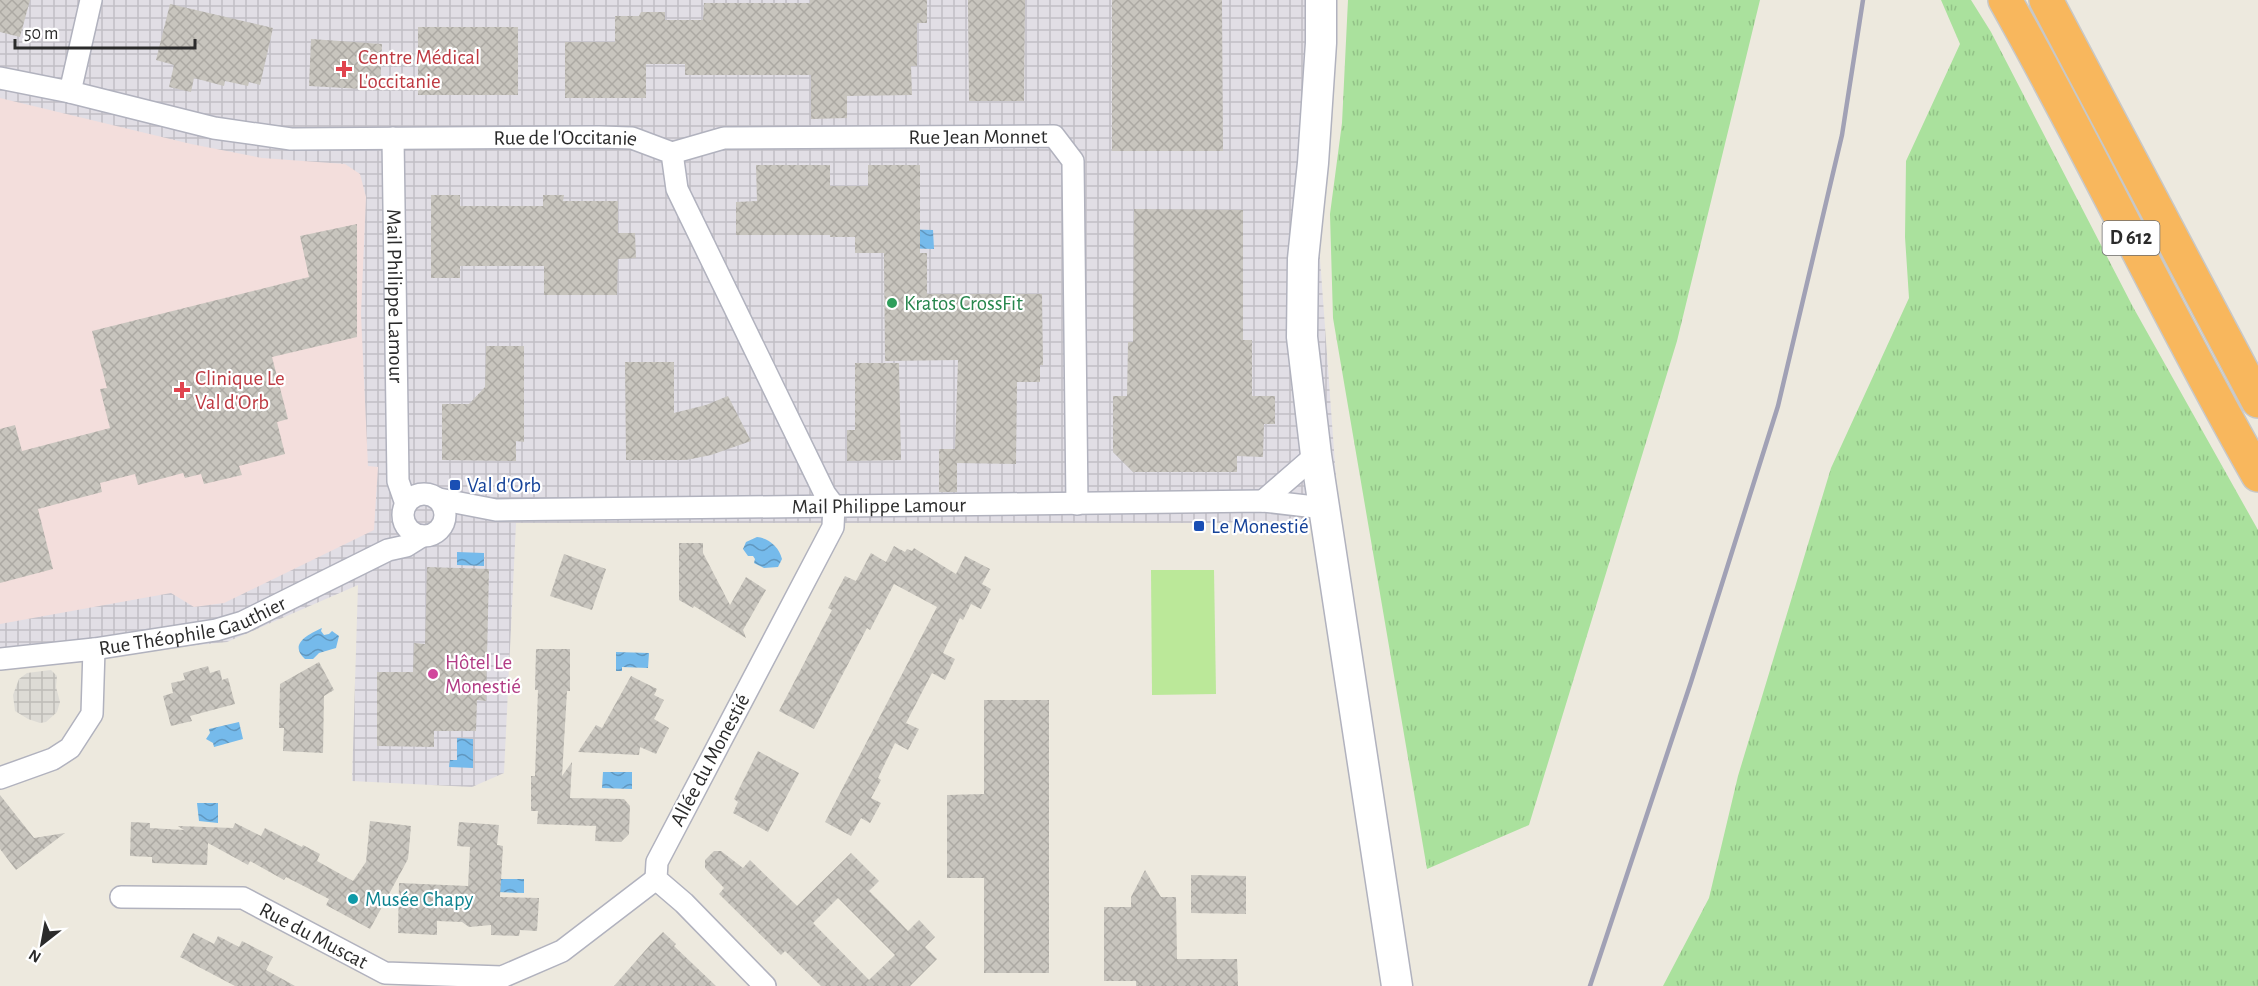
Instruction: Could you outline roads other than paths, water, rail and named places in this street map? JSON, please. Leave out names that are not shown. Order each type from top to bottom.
[{"type":"highway","name":"D 612","points":[[2005,0],[2044,70],[2203,376],[2258,475]]},
{"type":"highway","name":"D 612","points":[[2046,0],[2258,401]]},
{"type":"street","points":[[70,92],[91,0]]},
{"type":"street","points":[[1321,0],[1321,42],[1313,163],[1303,259],[1302,337],[1316,456],[1397,986]]},
{"type":"street","name":"Rue de l'Occitanie","points":[[0,78],[70,92],[214,128],[291,139],[632,138],[672,153]]},
{"type":"street","name":"Rue Jean Monnet","points":[[672,153],[724,138],[1054,136],[1073,161],[1077,504]]},
{"type":"street","name":"Mail Philippe Lamour","points":[[393,138],[398,481],[405,513]]},
{"type":"street","points":[[672,153],[677,189],[825,494],[834,506]]},
{"type":"street","name":"Mail Philippe Lamour","points":[[398,451],[410,477],[435,497],[496,510],[1263,501],[1324,508]]},
{"type":"street","points":[[1263,501],[1316,456]]},
{"type":"street","points":[[388,550],[405,513],[417,495],[435,497],[445,512],[443,525],[434,534],[422,536],[411,532],[405,513]]},
{"type":"street","name":"Allée du Monestié","points":[[656,879],[657,862],[832,528],[834,506]]},
{"type":"street","name":"Mail Philippe Lamour","points":[[443,525],[496,510]]},
{"type":"street","name":"Rue Théophile Gauthier","points":[[0,778],[53,759],[70,748],[92,714],[94,649],[216,630],[243,622],[388,550],[406,546],[422,536]]},
{"type":"street","points":[[0,659],[94,649]]},
{"type":"street","points":[[656,879],[684,903],[765,986]]},
{"type":"street","name":"Rue du Muscat","points":[[121,897],[243,898],[385,973],[504,981],[562,951],[656,879]]},
{"type":"water","points":[[899,229],[933,230],[934,249],[900,248]]},
{"type":"water","points":[[757,537],[769,541],[779,551],[782,559],[778,567],[764,568],[754,563],[753,556],[748,556],[743,549],[746,542]]},
{"type":"water","points":[[457,552],[484,553],[484,566],[457,565]]},
{"type":"water","points":[[322,628],[324,635],[332,631],[339,636],[336,648],[319,653],[313,659],[305,659],[300,654],[299,644],[306,636]]},
{"type":"water","points":[[616,652],[649,653],[648,668],[622,667],[622,671],[616,671]]},
{"type":"water","points":[[239,722],[243,739],[214,747],[213,743],[206,739],[210,733],[209,729]]},
{"type":"water","points":[[457,738],[473,739],[473,768],[449,767],[450,760],[457,760]]},
{"type":"water","points":[[603,772],[632,772],[632,789],[602,788]]},
{"type":"water","points":[[197,803],[218,803],[218,823],[199,821]]},
{"type":"water","points":[[497,879],[524,879],[524,893],[497,892]]},
{"type":"railway","points":[[1590,986],[1691,682],[1778,406],[1842,135],[1863,0]]},
{"type":"place","name":"Centre Médical L'occitanie","points":[[344,69]]},
{"type":"place","name":"Kratos CrossFit","points":[[892,303]]},
{"type":"place","name":"Clinique Le Val d'Orb","points":[[182,390]]},
{"type":"place","name":"Val d'Orb","points":[[455,485]]},
{"type":"place","name":"Le Monestié","points":[[1199,526]]},
{"type":"place","name":"Hôtel Le Monestié","points":[[433,674]]},
{"type":"place","name":"Musée Chapy","points":[[353,899]]}]
